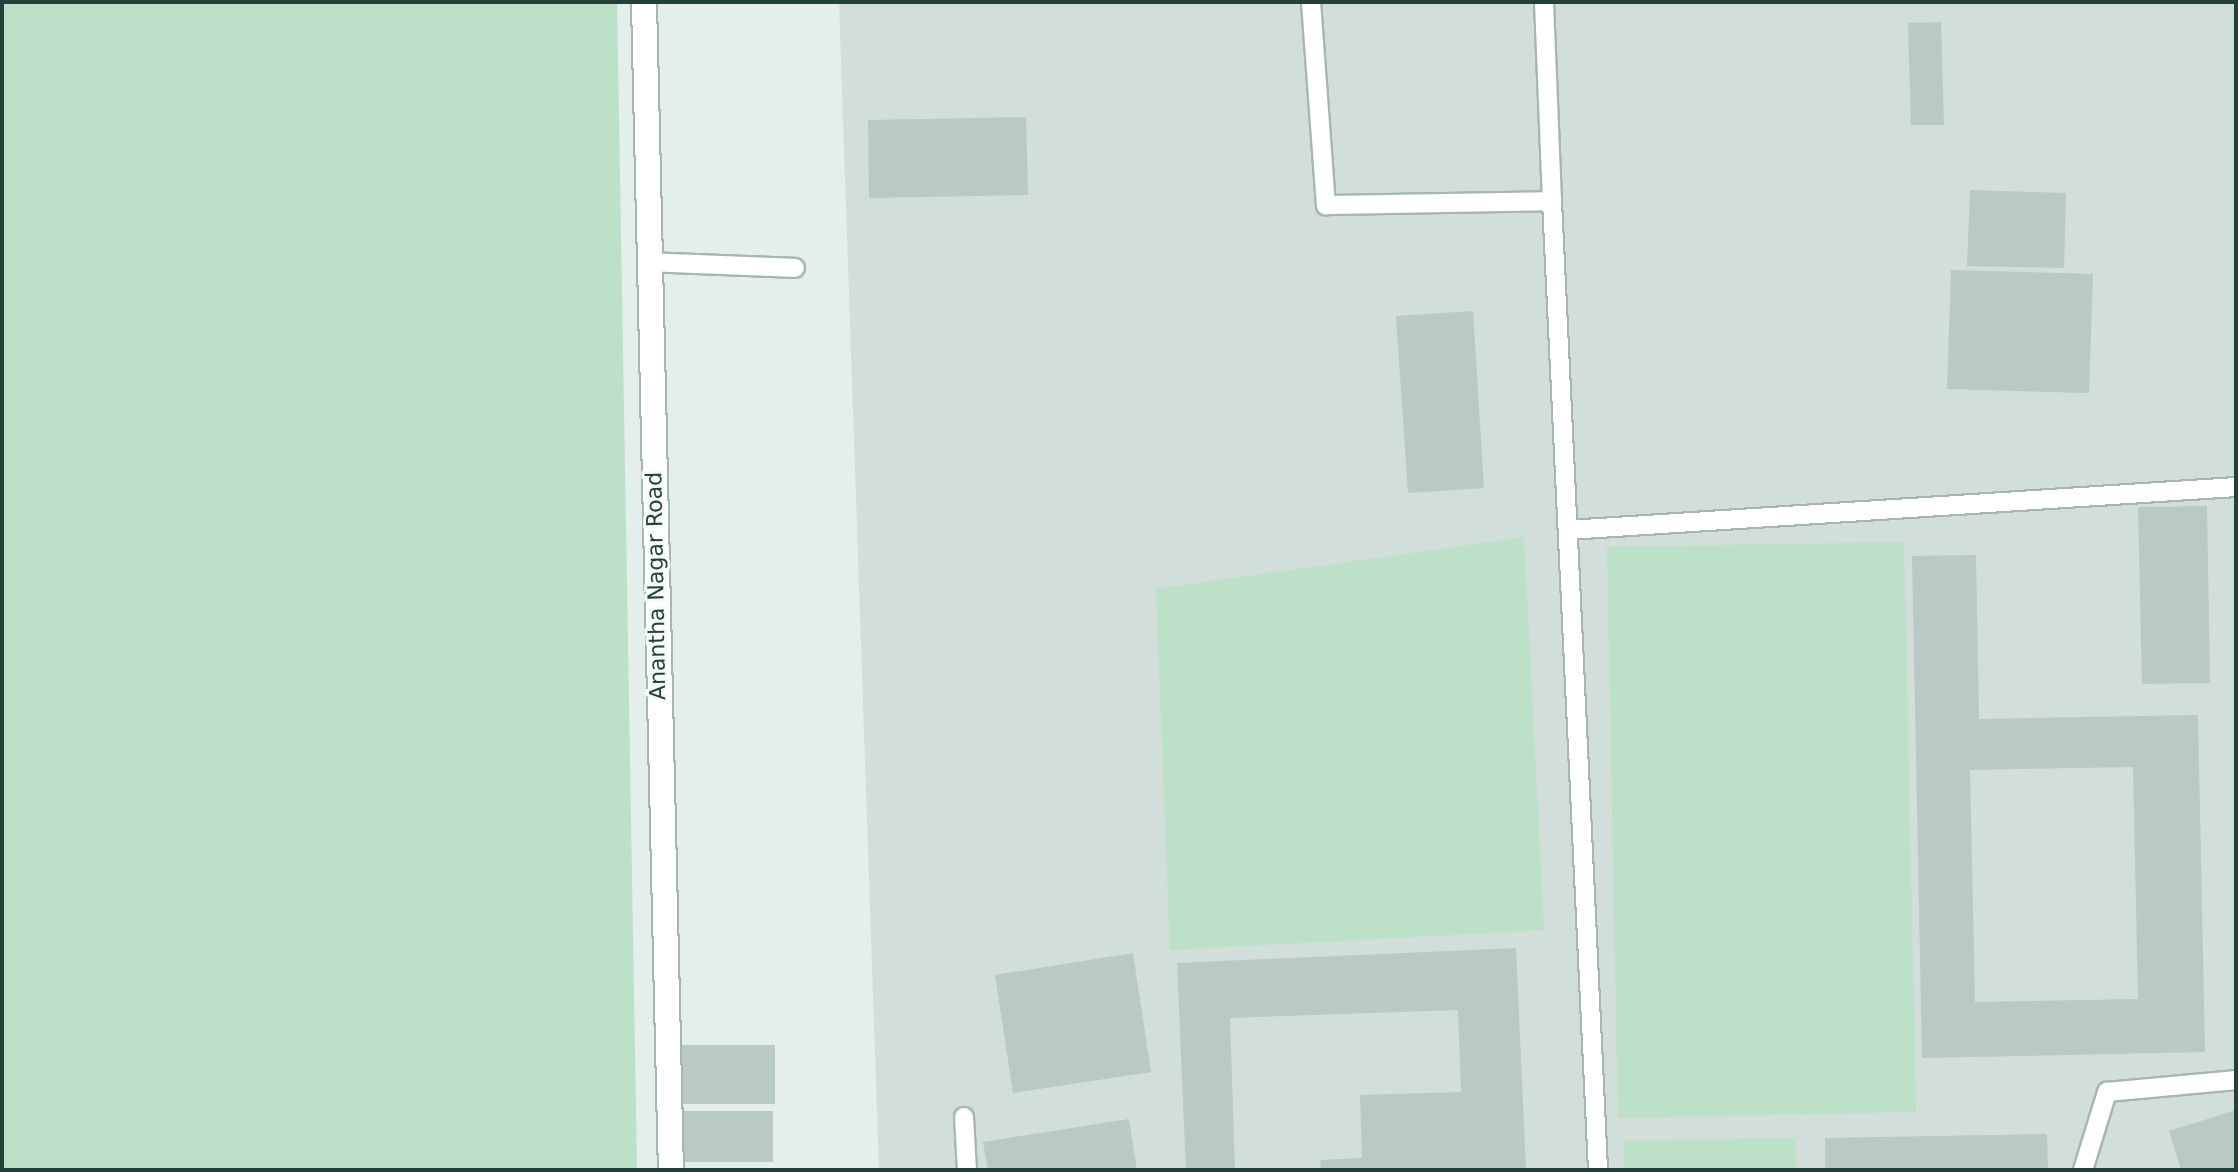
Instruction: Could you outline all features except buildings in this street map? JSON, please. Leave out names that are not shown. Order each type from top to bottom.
[{"type":"street","name":"Anantha Nagar Road","points":[[644,2],[671,1170]]},
{"type":"lane","points":[[1311,2],[1326,205],[1552,201]]},
{"type":"lane","points":[[1544,2],[1598,1170]]},
{"type":"lane","points":[[648,262],[795,268]]},
{"type":"lane","points":[[1568,530],[2236,487]]},
{"type":"lane","points":[[2083,1170],[2107,1092],[2236,1080]]},
{"type":"lane","points":[[964,1117],[967,1170]]},
{"type":"shaded area","points":[[839,2],[2236,2],[2236,1170],[879,1170]]},
{"type":"green space","points":[[2,2],[617,2],[637,1170],[2,1170]]},
{"type":"green space","points":[[1524,537],[1544,930],[1170,950],[1156,589]]},
{"type":"green space","points":[[1904,542],[1916,1112],[1618,1118],[1607,547]]},
{"type":"green space","points":[[1795,1138],[1796,1170],[1624,1170],[1624,1141]]}]
